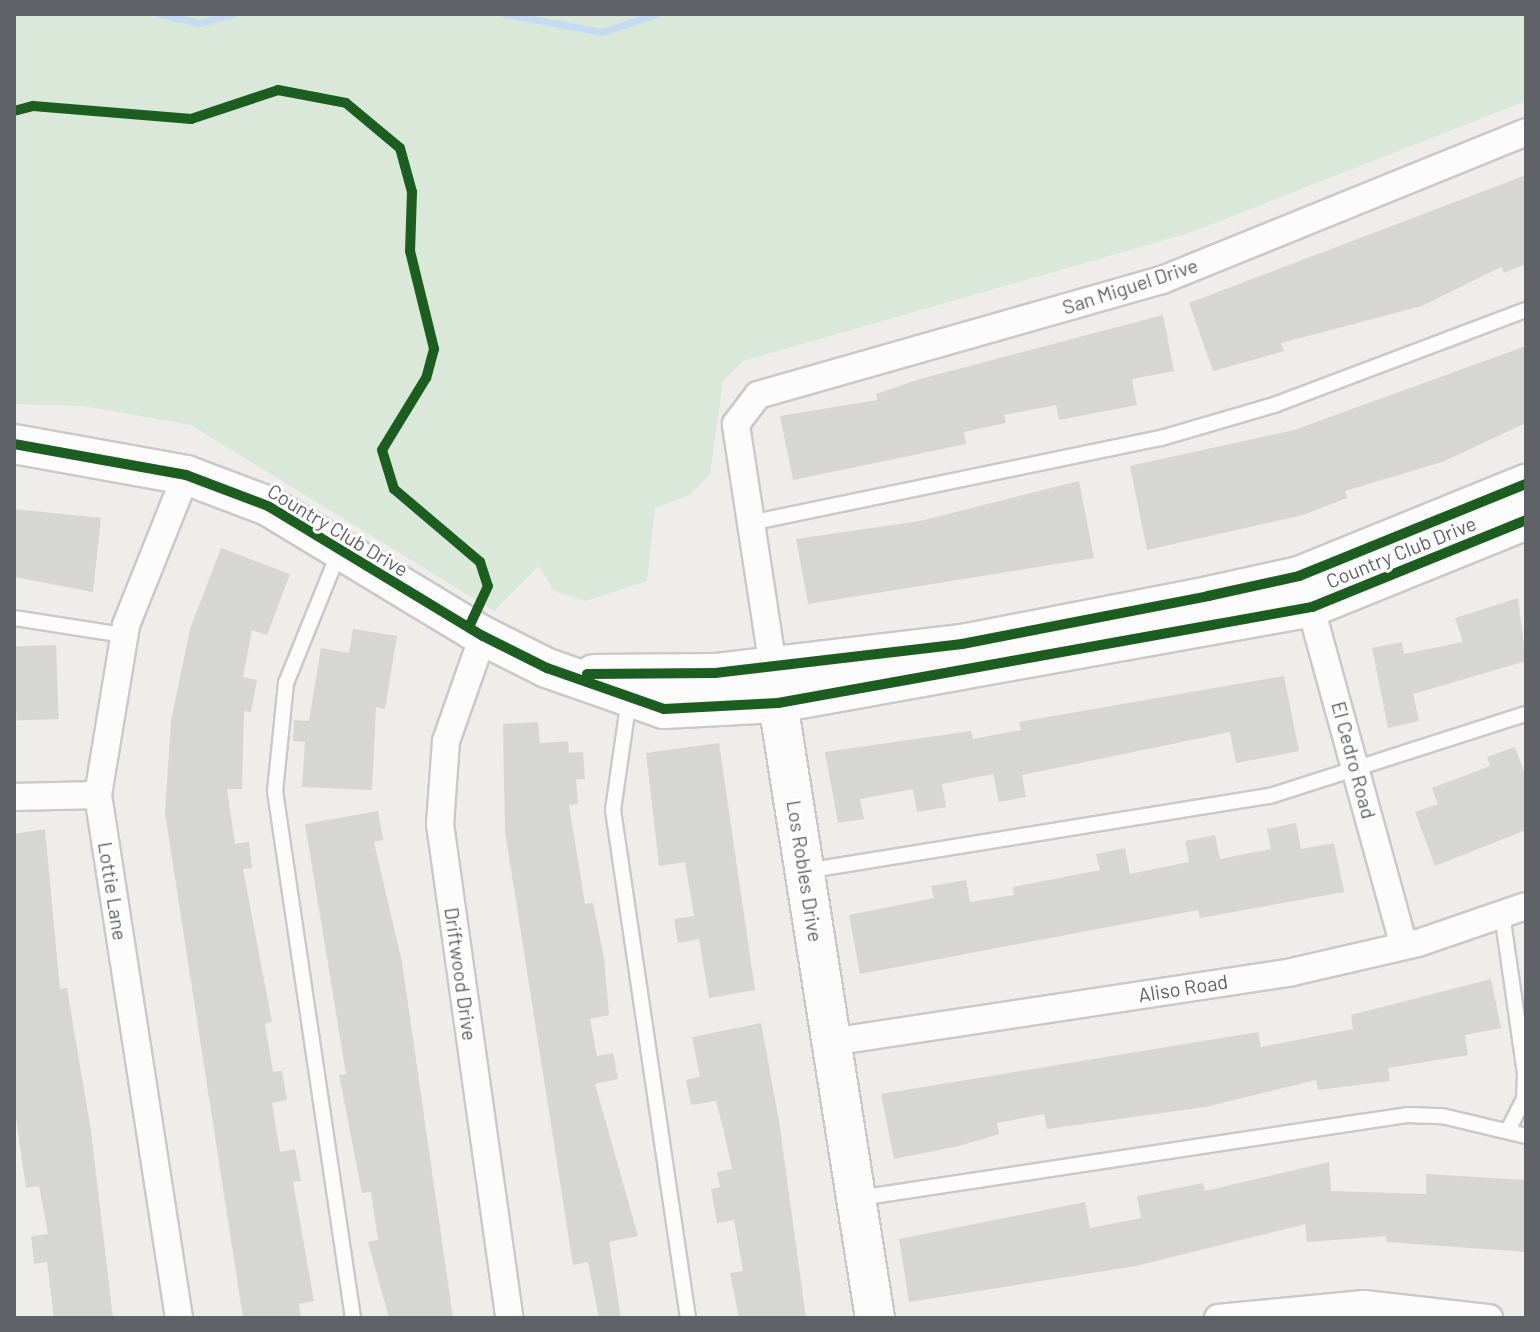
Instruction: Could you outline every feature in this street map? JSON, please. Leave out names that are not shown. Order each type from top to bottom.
[{"type":"street","name":"San Miguel Drive","points":[[736,424],[758,395],[1162,280],[1526,132]]},
{"type":"street","name":"Los Robles Drive","points":[[736,424],[875,1318]]},
{"type":"street","name":"Country Club Drive","points":[[14,444],[186,475],[268,506],[339,552],[483,636],[547,668],[583,675],[664,709],[778,703],[1305,592],[1526,520]]},
{"type":"street","name":"Lottie Lane","points":[[179,1318],[98,795],[124,635],[186,475]]},
{"type":"street","name":"Country Club Drive","points":[[583,675],[773,665],[962,644],[1305,592],[1526,484]]},
{"type":"street","name":"El Cedro Road","points":[[1305,592],[1404,945]]},
{"type":"street","name":"Driftwood Drive","points":[[483,636],[446,741],[440,824],[509,1318]]},
{"type":"street","points":[[14,797],[98,795]]},
{"type":"street","name":"Aliso Road","points":[[831,1042],[1292,972],[1404,945],[1514,910]]},
{"type":"street","points":[[1218,1318],[1364,1304],[1489,1318]]},
{"type":"lane","points":[[750,523],[1161,438],[1274,405],[1526,310]]},
{"type":"lane","points":[[339,552],[286,683],[275,791],[353,1318]]},
{"type":"lane","points":[[14,618],[124,635]]},
{"type":"lane","points":[[630,695],[613,810],[688,1318]]},
{"type":"lane","points":[[804,871],[1270,796],[1358,773],[1526,714]]},
{"type":"lane","points":[[1508,1130],[1524,1099],[1525,1073],[1514,910]]},
{"type":"lane","points":[[856,1199],[1407,1115],[1508,1130],[1526,1136]]},
{"type":"green space","points":[[14,14],[1526,14],[1526,101],[1189,233],[743,361],[723,381],[710,474],[690,495],[655,508],[647,581],[586,601],[554,591],[539,566],[494,611],[191,425],[84,406],[14,404]]},
{"type":"building","points":[[1526,175],[1526,264],[1504,273],[1501,267],[1422,306],[1281,343],[1284,351],[1213,371],[1189,303]]},
{"type":"building","points":[[1163,315],[1174,371],[1132,379],[1137,405],[1059,420],[1056,405],[1004,415],[1006,423],[964,432],[966,444],[793,480],[780,416],[877,400],[876,394],[920,379]]},
{"type":"building","points":[[1526,346],[1526,423],[1442,462],[1345,491],[1347,498],[1303,515],[1147,550],[1130,466],[1294,430]]},
{"type":"building","points":[[1079,481],[1094,558],[808,604],[796,539],[920,521]]},
{"type":"building","points":[[14,509],[101,518],[93,592],[14,577]]},
{"type":"building","points":[[221,548],[290,574],[267,635],[252,630],[243,677],[257,680],[251,712],[244,711],[242,789],[227,789],[235,844],[249,842],[252,868],[243,869],[272,1022],[265,1024],[273,1072],[282,1071],[287,1100],[272,1103],[280,1152],[295,1149],[301,1181],[293,1182],[314,1301],[299,1304],[301,1318],[243,1318],[165,813],[171,721],[190,629]]},
{"type":"building","points":[[1518,598],[1526,661],[1413,694],[1419,721],[1388,728],[1372,648],[1402,642],[1404,654],[1463,642],[1455,618]]},
{"type":"building","points":[[353,629],[397,636],[385,709],[376,707],[372,790],[302,787],[305,742],[293,741],[294,720],[309,721],[321,648],[349,653]]},
{"type":"building","points":[[56,645],[59,719],[17,720],[14,646]]},
{"type":"building","points":[[1284,676],[1299,751],[1236,763],[1230,732],[1022,775],[1026,797],[999,802],[993,774],[942,784],[946,807],[917,812],[913,789],[860,799],[864,819],[838,823],[825,752],[971,731],[973,739],[1021,730],[1019,722]]},
{"type":"building","points":[[538,722],[540,743],[568,741],[569,753],[583,752],[585,779],[576,779],[578,804],[569,805],[585,904],[593,903],[604,958],[609,1015],[590,1019],[597,1056],[613,1053],[618,1079],[595,1084],[638,1236],[609,1242],[621,1318],[599,1318],[588,1262],[573,1265],[505,831],[503,724]]},
{"type":"building","points":[[719,743],[755,990],[709,998],[699,939],[678,943],[674,919],[694,916],[685,862],[659,866],[646,753]]},
{"type":"building","points":[[1515,747],[1526,778],[1526,830],[1435,866],[1415,812],[1438,804],[1432,788],[1490,766],[1487,757]]},
{"type":"building","points":[[378,811],[383,840],[374,842],[402,962],[453,1318],[389,1318],[368,1242],[378,1240],[371,1192],[362,1193],[339,1075],[346,1074],[305,824]]},
{"type":"building","points":[[1296,823],[1301,849],[1334,843],[1344,892],[1200,918],[1198,910],[860,974],[849,915],[934,898],[931,886],[966,880],[970,902],[1014,895],[1013,887],[1100,870],[1096,854],[1125,848],[1130,874],[1189,862],[1185,841],[1215,835],[1220,859],[1271,849],[1267,829]]},
{"type":"building","points":[[45,829],[60,989],[67,988],[91,1131],[113,1318],[54,1318],[47,1262],[34,1264],[31,1236],[48,1234],[39,1186],[26,1188],[14,1105],[14,834]]},
{"type":"building","points":[[1491,979],[1501,1028],[1465,1035],[1468,1055],[1388,1068],[1390,1081],[1318,1090],[1316,1080],[1205,1107],[1047,1129],[1044,1114],[997,1123],[999,1134],[959,1146],[894,1159],[881,1094],[1258,1032],[1261,1047],[1353,1029],[1351,1015]]},
{"type":"building","points":[[761,1023],[779,1121],[806,1318],[739,1318],[730,1273],[743,1271],[734,1220],[717,1223],[711,1189],[720,1187],[717,1172],[732,1169],[724,1132],[716,1101],[691,1105],[686,1080],[700,1077],[692,1037]]},
{"type":"building","points":[[1329,1162],[1331,1191],[1426,1194],[1426,1174],[1526,1180],[1526,1252],[1386,1242],[1386,1236],[1307,1242],[1305,1224],[1136,1266],[909,1302],[899,1239],[1085,1202],[1090,1228],[1141,1218],[1137,1196],[1203,1183],[1205,1191]]},
{"type":"waterway","points":[[160,14],[199,23],[233,14]]},
{"type":"waterway","points":[[505,14],[602,32],[656,14]]},
{"type":"cycle path","points":[[14,111],[33,106],[191,119],[278,90],[346,103],[400,148],[412,192],[410,251],[434,349],[426,378],[382,450],[394,489],[480,562],[488,586],[469,627]]},
{"type":"cycle path","points":[[14,444],[186,475],[268,506],[483,636],[547,668],[664,709],[778,703],[1312,607],[1526,520]]},
{"type":"cycle path","points":[[587,674],[715,673],[962,644],[1208,596],[1299,576],[1526,484]]}]
